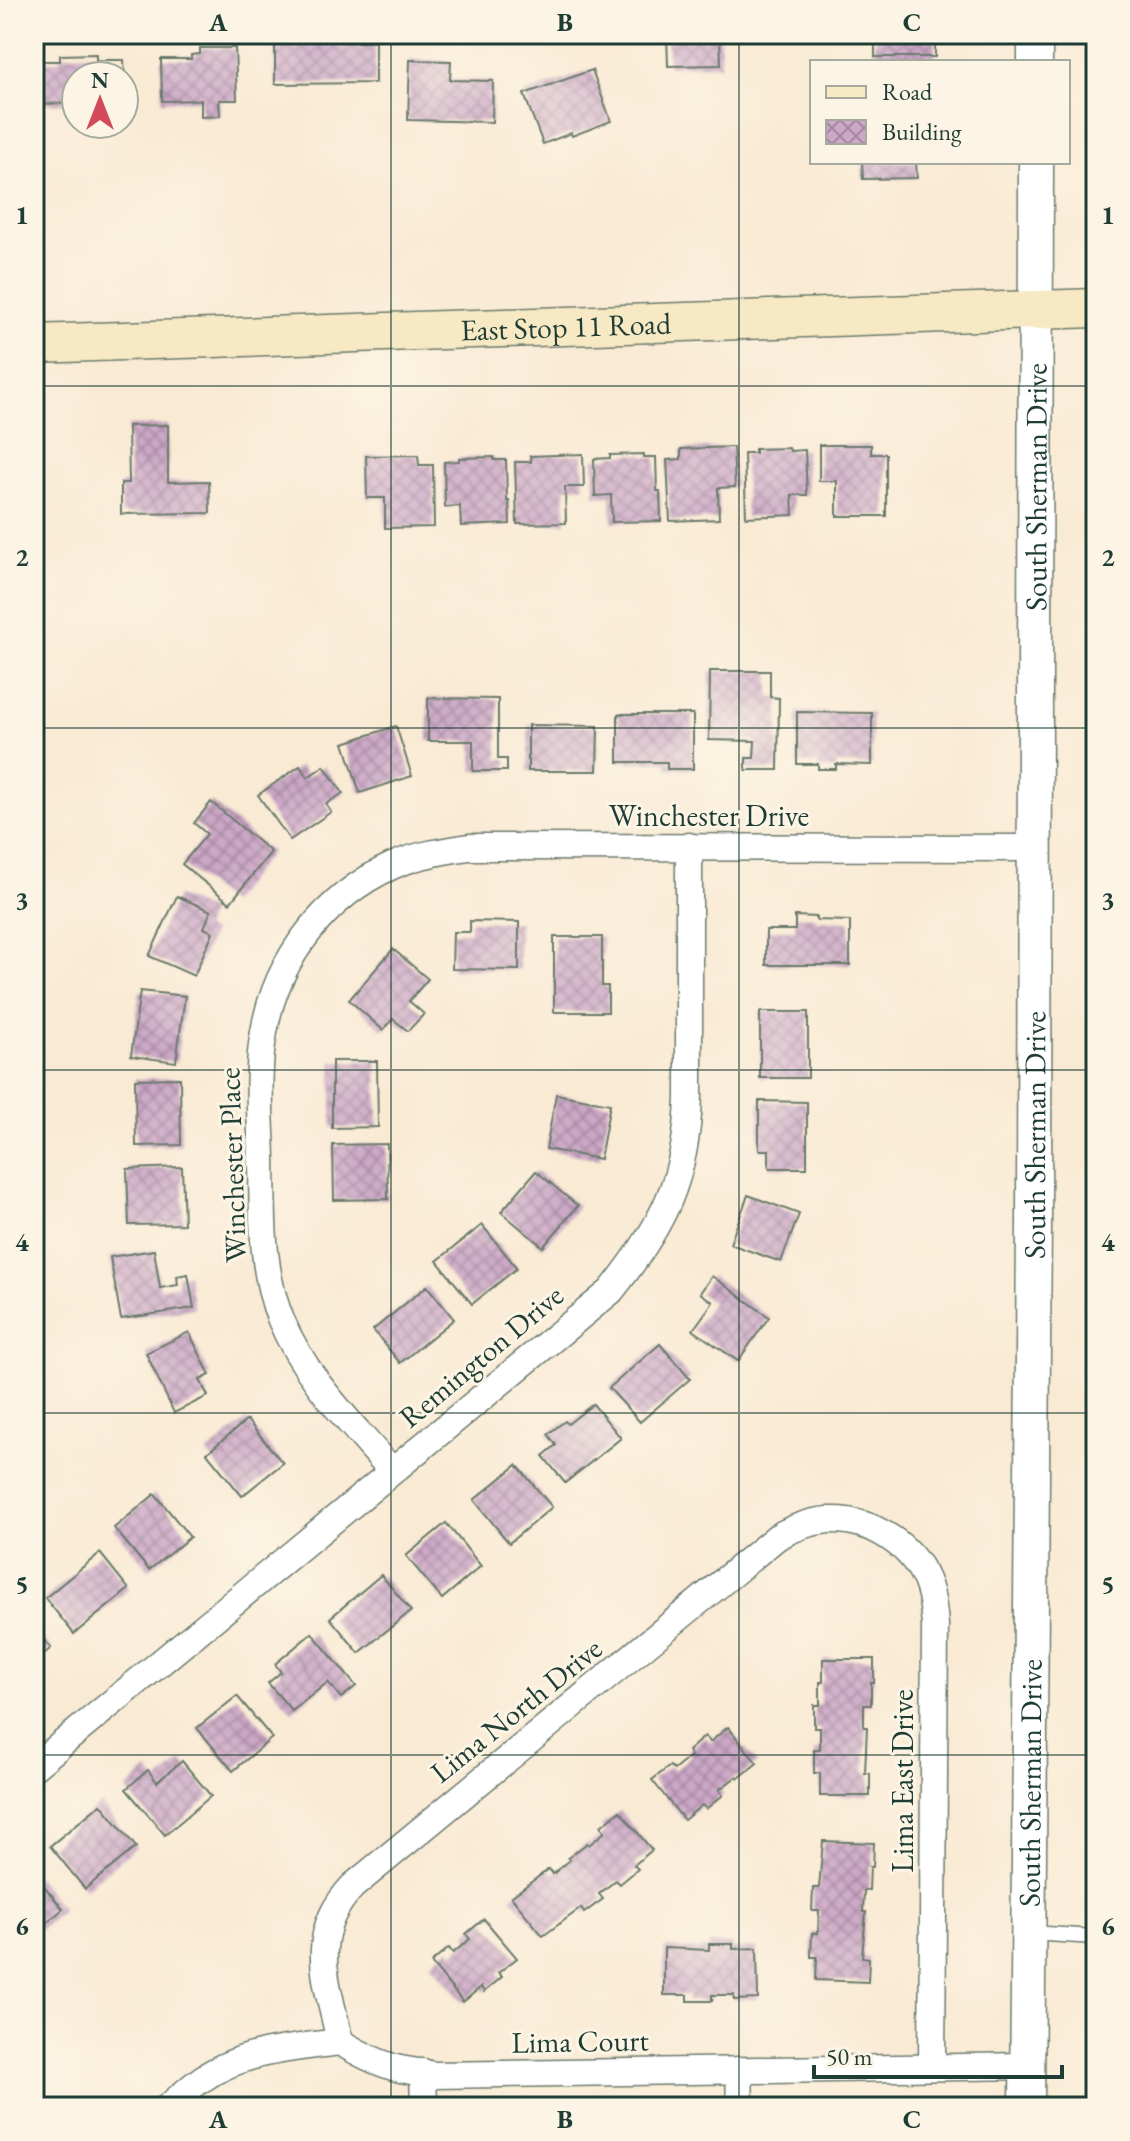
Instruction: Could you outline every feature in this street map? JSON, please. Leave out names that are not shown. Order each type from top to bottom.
[{"type":"main road","name":"East Stop 11 Road","points":[[34,344],[1096,308]]},
{"type":"street","points":[[1035,34],[1035,60]]},
{"type":"street","name":"South Sherman Drive","points":[[1027,2107],[1034,1225],[1036,164]]},
{"type":"street","name":"Remington Drive","points":[[34,1767],[611,1291],[649,1241],[679,1173],[689,1111],[689,846]]},
{"type":"street","name":"Winchester Drive","points":[[388,868],[437,851],[469,847],[1034,848]]},
{"type":"street","name":"Winchester Place","points":[[388,868],[365,880],[328,909],[290,958],[266,1018],[260,1077],[263,1245],[267,1275],[280,1319],[293,1347],[319,1384],[392,1471]]},
{"type":"street","name":"Lima North Drive","points":[[340,2042],[324,1967],[323,1947],[330,1918],[339,1901],[353,1886],[777,1537],[795,1527],[826,1520],[846,1520],[866,1526]]},
{"type":"street","name":"Lima East Drive","points":[[866,1526],[891,1538],[910,1556],[924,1575],[934,1613],[932,2067]]},
{"type":"street","points":[[168,2107],[204,2077],[244,2058],[276,2050],[340,2042]]},
{"type":"street","name":"Lima Court","points":[[340,2042],[355,2052],[402,2069],[433,2075],[1027,2066]]},
{"type":"street","points":[[739,2070],[740,2107]]},
{"type":"street","points":[[423,2072],[424,2107]]},
{"type":"lane","points":[[1028,1933],[1096,1937]]},
{"type":"building","points":[[667,34],[720,34],[721,65],[668,66]]},
{"type":"building","points":[[875,34],[935,34],[935,57],[875,57]]},
{"type":"building","points":[[311,36],[344,36],[344,42],[375,42],[375,83],[275,84],[275,41],[311,41]]},
{"type":"building","points":[[200,48],[235,48],[237,100],[219,100],[220,116],[201,117],[201,100],[162,101],[161,59],[191,59],[191,55],[200,54]]},
{"type":"building","points":[[96,54],[96,60],[60,60],[60,55]]},
{"type":"building","points":[[410,60],[451,61],[450,80],[493,81],[492,122],[408,120]]},
{"type":"building","points":[[34,61],[60,61],[60,103],[34,104]]},
{"type":"building","points":[[592,70],[611,121],[543,144],[524,94]]},
{"type":"building","points":[[862,164],[916,164],[917,178],[863,179]]},
{"type":"building","points":[[168,425],[168,482],[209,481],[210,513],[121,514],[121,483],[129,483],[128,426]]},
{"type":"building","points":[[819,445],[871,445],[871,454],[886,454],[886,516],[837,516],[837,481],[819,481]]},
{"type":"building","points":[[733,447],[735,487],[718,488],[719,519],[670,521],[667,460],[681,459],[681,449]]},
{"type":"building","points":[[789,448],[790,451],[805,450],[807,495],[792,495],[793,515],[746,517],[744,453],[755,453],[755,449]]},
{"type":"building","points":[[583,454],[584,487],[565,487],[566,523],[517,524],[515,462],[531,462],[530,456]]},
{"type":"building","points":[[644,454],[644,457],[656,457],[661,521],[612,522],[611,495],[595,496],[594,459]]},
{"type":"building","points":[[418,455],[419,465],[433,465],[434,527],[385,528],[385,498],[367,498],[366,456]]},
{"type":"building","points":[[494,457],[494,460],[506,460],[510,524],[461,526],[460,506],[445,507],[444,462],[459,461],[459,458]]},
{"type":"building","points":[[710,671],[770,671],[770,697],[779,698],[778,770],[746,770],[746,758],[754,758],[755,741],[709,740]]},
{"type":"building","points":[[428,698],[498,699],[498,759],[507,759],[507,771],[473,771],[473,741],[428,741]]},
{"type":"building","points":[[797,712],[872,713],[872,765],[836,764],[836,769],[818,769],[818,764],[797,764]]},
{"type":"building","points":[[618,714],[693,714],[693,769],[667,769],[667,762],[618,762]]},
{"type":"building","points":[[528,725],[598,726],[597,771],[528,771]]},
{"type":"building","points":[[396,726],[412,776],[360,793],[344,743]]},
{"type":"building","points":[[300,766],[308,777],[324,766],[343,793],[326,804],[331,812],[290,840],[258,795]]},
{"type":"building","points":[[211,802],[271,852],[230,903],[182,864],[207,834],[194,823]]},
{"type":"building","points":[[177,896],[211,911],[204,928],[213,932],[194,976],[149,956]]},
{"type":"building","points":[[795,916],[850,921],[850,965],[766,965],[766,930],[795,930]]},
{"type":"building","points":[[470,921],[519,922],[519,970],[452,969],[453,932],[470,932]]},
{"type":"building","points":[[554,937],[602,937],[602,986],[608,986],[608,1012],[554,1012]]},
{"type":"building","points":[[393,949],[428,979],[409,1001],[424,1014],[408,1031],[393,1019],[383,1030],[349,1000]]},
{"type":"building","points":[[140,991],[185,996],[176,1062],[131,1056]]},
{"type":"building","points":[[760,1012],[808,1012],[808,1078],[760,1078]]},
{"type":"building","points":[[332,1061],[377,1061],[378,1127],[332,1128]]},
{"type":"building","points":[[180,1078],[181,1145],[136,1146],[135,1079]]},
{"type":"building","points":[[556,1094],[610,1104],[600,1159],[546,1149]]},
{"type":"building","points":[[759,1101],[807,1102],[807,1168],[769,1168],[769,1150],[759,1150]]},
{"type":"building","points":[[387,1144],[388,1199],[334,1200],[333,1145]]},
{"type":"building","points":[[182,1167],[184,1224],[129,1225],[127,1169]]},
{"type":"building","points":[[536,1171],[578,1206],[543,1247],[501,1212]]},
{"type":"building","points":[[748,1195],[799,1214],[781,1262],[730,1244]]},
{"type":"building","points":[[482,1225],[517,1268],[472,1304],[437,1261]]},
{"type":"building","points":[[154,1250],[160,1288],[178,1285],[177,1276],[188,1274],[194,1308],[121,1319],[110,1257]]},
{"type":"building","points":[[712,1276],[769,1317],[738,1361],[693,1330],[713,1302],[700,1293]]},
{"type":"building","points":[[427,1286],[454,1319],[400,1363],[373,1330]]},
{"type":"building","points":[[189,1332],[210,1375],[200,1380],[208,1396],[174,1413],[146,1353]]},
{"type":"building","points":[[660,1344],[690,1379],[640,1422],[609,1388]]},
{"type":"building","points":[[593,1404],[621,1438],[565,1483],[543,1456],[556,1445],[548,1434],[565,1421],[568,1424]]},
{"type":"building","points":[[247,1420],[283,1463],[242,1496],[207,1453]]},
{"type":"building","points":[[517,1465],[552,1507],[509,1543],[474,1500]]},
{"type":"building","points":[[155,1494],[190,1537],[149,1570],[114,1528]]},
{"type":"building","points":[[446,1523],[481,1566],[442,1599],[406,1556]]},
{"type":"building","points":[[100,1553],[129,1589],[74,1634],[45,1598]]},
{"type":"building","points":[[381,1575],[411,1611],[359,1653],[330,1618]]},
{"type":"building","points":[[34,1629],[51,1648],[34,1663]]},
{"type":"building","points":[[312,1633],[356,1686],[341,1698],[328,1682],[292,1711],[268,1683],[281,1672],[275,1664]]},
{"type":"building","points":[[823,1659],[874,1659],[871,1705],[864,1705],[864,1727],[867,1727],[865,1773],[870,1773],[870,1796],[820,1796],[820,1773],[814,1773],[814,1750],[820,1750],[820,1728],[814,1728],[814,1705],[820,1705]]},
{"type":"building","points":[[237,1696],[272,1738],[233,1771],[197,1728]]},
{"type":"building","points":[[728,1727],[757,1763],[719,1790],[723,1795],[706,1809],[702,1805],[684,1820],[652,1780],[670,1766],[674,1770],[691,1756],[688,1751],[705,1736],[710,1742]]},
{"type":"building","points":[[182,1761],[211,1796],[165,1835],[126,1789],[148,1770],[157,1782]]},
{"type":"building","points":[[101,1804],[136,1847],[85,1889],[50,1846]]},
{"type":"building","points":[[620,1811],[652,1850],[634,1865],[638,1869],[620,1884],[616,1880],[599,1894],[603,1899],[584,1913],[581,1908],[543,1936],[511,1897],[549,1869],[553,1874],[570,1860],[568,1858],[605,1832],[601,1826]]},
{"type":"building","points":[[823,1841],[874,1843],[873,1867],[870,1867],[869,1890],[864,1890],[863,1912],[866,1912],[862,1957],[869,1958],[868,1982],[816,1980],[817,1957],[811,1957],[812,1933],[818,1933],[819,1911],[812,1911],[813,1888],[819,1888]]},
{"type":"building","points":[[34,1874],[63,1909],[34,1934]]},
{"type":"building","points":[[484,1919],[517,1958],[498,1973],[502,1977],[484,1992],[481,1987],[463,2002],[431,1963],[449,1948],[453,1953],[470,1939],[466,1934]]},
{"type":"building","points":[[709,1944],[733,1944],[733,1949],[757,1948],[758,1999],[734,2000],[734,1995],[712,1995],[712,2001],[688,2001],[688,1995],[664,1995],[664,1948],[709,1950]]}]
